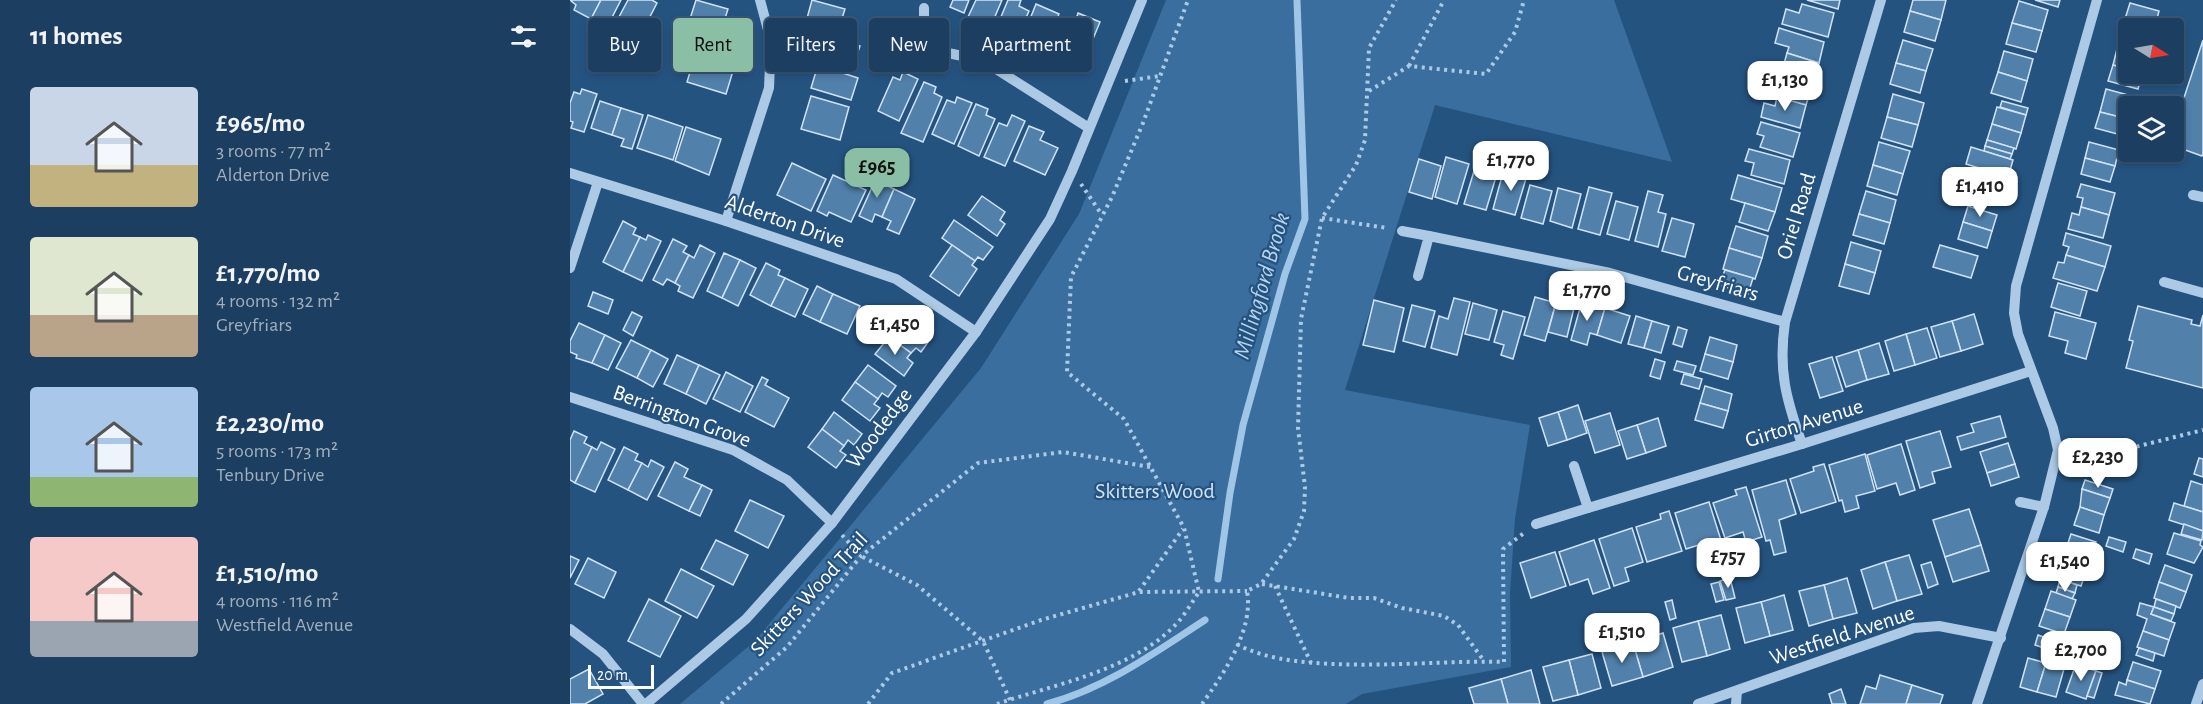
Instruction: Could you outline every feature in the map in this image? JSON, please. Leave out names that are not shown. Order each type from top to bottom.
[{"type":"street","points":[[726,221],[769,88],[771,41],[760,0]]},
{"type":"street","name":"Woodedge","points":[[644,704],[746,619],[832,523],[976,332],[1050,219],[1142,0]]},
{"type":"street","name":"Oriel Road","points":[[1802,444],[1789,407],[1781,371],[1785,322],[1881,0]]},
{"type":"street","points":[[1977,704],[2001,638],[2056,466],[2058,450],[2053,428],[2031,371],[2014,313],[2016,286],[2097,0]]},
{"type":"street","points":[[924,8],[924,18]]},
{"type":"street","points":[[949,52],[982,60],[1089,128]]},
{"type":"street","name":"Alderton Drive","points":[[570,173],[726,221],[896,279],[976,332]]},
{"type":"street","points":[[570,268],[598,182]]},
{"type":"street","name":"Greyfriars","points":[[1402,231],[1610,273],[1785,322]]},
{"type":"street","points":[[1418,276],[1429,236]]},
{"type":"street","points":[[2164,282],[2203,293]]},
{"type":"street","name":"Girton Avenue","points":[[1536,524],[1802,444],[2031,371]]},
{"type":"street","name":"Berrington Grove","points":[[570,397],[733,450],[787,480],[832,523]]},
{"type":"street","points":[[1574,466],[1588,508]]},
{"type":"street","points":[[2020,502],[2044,507]]},
{"type":"street","name":"Westfield Avenue","points":[[1698,704],[1914,628],[1939,626],[2001,638]]},
{"type":"street","points":[[570,629],[603,654],[644,704]]},
{"type":"street","points":[[2196,704],[2203,684]]},
{"type":"street","points":[[1736,704],[1737,691]]},
{"type":"path","points":[[997,704],[1098,672],[1140,651],[1177,623],[1199,592],[1184,528],[1124,419],[1067,372],[1071,277],[1103,215],[1160,76],[1188,0]]},
{"type":"path","points":[[868,704],[892,673],[1041,620],[1139,592],[1247,591],[1261,584],[1294,539],[1304,512],[1305,487],[1298,428],[1301,319],[1322,218],[1356,165],[1365,140],[1369,48],[1396,0]]},
{"type":"path","points":[[1368,92],[1409,66],[1444,0]]},
{"type":"path","points":[[1409,66],[1486,74],[1515,32],[1524,0]]},
{"type":"path","points":[[1106,83],[1160,76]]},
{"type":"path","points":[[1072,171],[1103,215]]},
{"type":"path","points":[[1322,218],[1402,231]]},
{"type":"path","points":[[2056,466],[2203,430]]},
{"type":"path","name":"Skitters Wood Trail","points":[[722,704],[787,648],[861,556],[978,463],[1063,452],[1150,467]]},
{"type":"path","points":[[832,523],[861,556],[917,585],[983,641],[1010,700]]},
{"type":"path","points":[[1237,644],[1253,654],[1311,663],[1504,662],[1503,549],[1536,524]]},
{"type":"path","points":[[1139,592],[1184,528]]},
{"type":"path","points":[[1261,584],[1341,597],[1374,598],[1402,608],[1444,616],[1458,625],[1484,661]]},
{"type":"path","points":[[1275,586],[1311,663]]},
{"type":"path","points":[[1202,704],[1246,627],[1250,607],[1247,591]]},
{"type":"green space","name":"Skitters Wood","points":[[1166,0],[1614,0],[1672,162],[1435,105],[1345,390],[1530,425],[1515,519],[1510,593],[1511,667],[1362,694],[1346,704],[680,704],[755,641],[981,368],[1079,214]]},
{"type":"building","points":[[570,0],[601,0],[592,18],[574,10],[576,5]]},
{"type":"building","points":[[601,0],[621,0],[612,18],[592,18]]},
{"type":"building","points":[[628,0],[652,0],[657,3],[649,18],[619,17]]},
{"type":"building","points":[[696,0],[728,9],[725,18],[690,18]]},
{"type":"building","points":[[812,0],[845,9],[842,18],[807,18]]},
{"type":"building","points":[[953,0],[969,0],[964,13],[950,7]]},
{"type":"building","points":[[976,0],[1002,0],[994,18],[968,17]]},
{"type":"building","points":[[1008,0],[1021,0],[1019,6],[1029,11],[1026,18],[1000,18]]},
{"type":"building","points":[[1807,0],[1840,0],[1838,9]]},
{"type":"building","points":[[1913,0],[1946,0],[1941,20],[1910,11]]},
{"type":"building","points":[[2035,0],[2060,0],[2058,7]]},
{"type":"building","points":[[2019,1],[2048,10],[2042,31],[2012,23]]},
{"type":"building","points":[[2130,3],[2159,11],[2157,18],[2125,18]]},
{"type":"building","points":[[1036,4],[1059,14],[1057,18],[1030,18]]},
{"type":"building","points":[[1802,4],[1834,13],[1828,37],[1782,24],[1786,9],[1799,13]]},
{"type":"building","points":[[1910,11],[1941,20],[1935,41],[1904,32]]},
{"type":"building","points":[[1078,13],[1090,18],[1076,18]]},
{"type":"building","points":[[1092,19],[1100,22],[1092,41]]},
{"type":"building","points":[[2012,23],[2042,31],[2036,52],[2006,44]]},
{"type":"building","points":[[1779,28],[1824,42],[1819,63],[1787,53],[1789,47],[1775,43]]},
{"type":"building","points":[[1903,40],[1933,49],[1926,71],[1896,63]]},
{"type":"building","points":[[2203,40],[2202,156],[2184,150],[2184,98]]},
{"type":"building","points":[[2117,49],[2118,49],[2118,66],[2113,65]]},
{"type":"building","points":[[2004,51],[2033,59],[2027,81],[1998,72]]},
{"type":"building","points":[[1787,53],[1819,63],[1813,80],[1782,71]]},
{"type":"building","points":[[1896,63],[1926,71],[1920,93],[1890,84]]},
{"type":"building","points":[[2113,65],[2118,66],[2118,84],[2108,81]]},
{"type":"building","points":[[690,72],[733,72],[726,94],[687,82]]},
{"type":"building","points":[[816,72],[840,72],[858,78],[851,100],[811,88]]},
{"type":"building","points":[[903,72],[918,79],[899,121],[878,111],[893,77],[900,80]]},
{"type":"building","points":[[1998,72],[2027,81],[2021,102],[1991,93]]},
{"type":"building","points":[[924,82],[936,87],[934,93],[942,97],[923,142],[901,133]]},
{"type":"building","points":[[2119,84],[2139,84],[2138,89]]},
{"type":"building","points":[[1780,85],[1810,93],[1806,105],[1777,97]]},
{"type":"building","points":[[582,89],[597,94],[584,132],[571,128],[573,122],[570,121],[570,103],[574,92],[580,94]]},
{"type":"building","points":[[2106,89],[2132,96],[2118,96],[2118,116],[2100,112]]},
{"type":"building","points":[[1893,94],[1924,103],[1918,125],[1887,117]]},
{"type":"building","points":[[811,96],[849,107],[840,140],[801,129]]},
{"type":"building","points":[[957,97],[972,103],[954,144],[932,134],[947,100],[955,103]]},
{"type":"building","points":[[1777,97],[1806,105],[1800,128],[1761,117],[1764,103],[1775,106]]},
{"type":"building","points":[[600,101],[621,108],[612,135],[591,128]]},
{"type":"building","points":[[2002,101],[2028,108],[2026,115],[2000,107]]},
{"type":"building","points":[[976,104],[988,109],[986,115],[995,119],[979,156],[958,146]]},
{"type":"building","points":[[1997,107],[2026,115],[2021,133],[1992,124]]},
{"type":"building","points":[[621,108],[643,115],[632,149],[621,146],[624,139],[612,135]]},
{"type":"building","points":[[2100,112],[2118,116],[2118,134],[2095,128]]},
{"type":"building","points":[[648,115],[683,127],[673,160],[637,148]]},
{"type":"building","points":[[1012,115],[1025,121],[1005,166],[984,157],[999,123],[1007,126]]},
{"type":"building","points":[[1887,117],[1918,125],[1912,147],[1881,138]]},
{"type":"building","points":[[1761,122],[1800,133],[1793,157],[1760,147],[1764,136],[1757,134]]},
{"type":"building","points":[[1992,124],[2021,133],[2016,149],[1987,140]]},
{"type":"building","points":[[1029,126],[1044,132],[1040,140],[1058,148],[1045,175],[1014,161]]},
{"type":"building","points":[[686,127],[721,139],[709,175],[675,161]]},
{"type":"building","points":[[1987,140],[2014,148],[2012,154],[1985,146]]},
{"type":"building","points":[[1879,142],[1910,151],[1903,174],[1873,165]]},
{"type":"building","points":[[2089,142],[2118,150],[2115,166],[2085,158]]},
{"type":"building","points":[[1985,146],[2012,154],[2010,159],[1984,151]]},
{"type":"building","points":[[1971,147],[2013,160],[2007,181],[1977,173],[1979,168],[1966,164]]},
{"type":"building","points":[[1749,149],[1790,160],[1784,184],[1751,175],[1754,163],[1745,161]]},
{"type":"building","points":[[1446,157],[1469,164],[1457,204],[1435,197]]},
{"type":"building","points":[[2085,158],[2115,166],[2110,182],[2081,174]]},
{"type":"building","points":[[1419,159],[1441,166],[1432,199],[1409,192]]},
{"type":"building","points":[[1482,162],[1499,167],[1486,210],[1464,204],[1474,171],[1479,172]]},
{"type":"building","points":[[792,163],[826,179],[811,211],[777,195]]},
{"type":"building","points":[[1873,165],[1903,174],[1897,195],[1867,186]]},
{"type":"building","points":[[1513,168],[1528,172],[1515,215],[1493,209],[1502,176],[1510,178]]},
{"type":"building","points":[[1977,173],[2007,181],[2002,198],[1973,189]]},
{"type":"building","points":[[878,174],[890,180],[888,186],[894,189],[882,217],[875,214],[872,222],[859,216]]},
{"type":"building","points":[[833,175],[866,190],[851,222],[829,212],[827,216],[817,211]]},
{"type":"building","points":[[1738,175],[1782,188],[1775,212],[1731,199]]},
{"type":"building","points":[[2081,184],[2115,193],[2109,215],[2081,207],[2083,198],[2077,197]]},
{"type":"building","points":[[1530,185],[1552,191],[1543,224],[1521,218]]},
{"type":"building","points":[[1589,187],[1612,193],[1600,235],[1578,229]]},
{"type":"building","points":[[1558,188],[1581,194],[1572,228],[1550,221]]},
{"type":"building","points":[[894,189],[915,199],[899,234],[887,229],[891,221],[882,217]]},
{"type":"building","points":[[1973,189],[1996,197],[1994,204],[1970,198]]},
{"type":"building","points":[[1648,191],[1663,195],[1658,212],[1666,214],[1658,247],[1635,241]]},
{"type":"building","points":[[1866,191],[1896,200],[1890,223],[1859,214]]},
{"type":"building","points":[[982,196],[1005,212],[1000,220],[1005,224],[997,236],[968,215]]},
{"type":"building","points":[[1616,201],[1638,207],[1629,240],[1607,234]]},
{"type":"building","points":[[1745,203],[1775,212],[1768,231],[1739,222]]},
{"type":"building","points":[[1968,206],[1997,215],[1992,231],[1963,222]]},
{"type":"building","points":[[2081,207],[2109,215],[2103,238],[2068,229],[2072,213],[2079,215]]},
{"type":"building","points":[[1859,214],[1890,223],[1884,244],[1853,235]]},
{"type":"building","points":[[1672,218],[1694,224],[1685,257],[1662,251]]},
{"type":"building","points":[[954,220],[993,247],[983,260],[978,257],[975,261],[942,238]]},
{"type":"building","points":[[623,221],[636,228],[633,234],[640,237],[623,272],[603,262]]},
{"type":"building","points":[[1963,222],[1992,231],[1987,248],[1958,239]]},
{"type":"building","points":[[1736,226],[1768,236],[1762,258],[1729,248]]},
{"type":"building","points":[[2066,233],[2111,246],[2105,267],[2066,255],[2069,247],[2063,245]]},
{"type":"building","points":[[648,235],[661,241],[642,281],[623,272],[640,237],[646,240]]},
{"type":"building","points":[[673,239],[687,246],[683,252],[689,255],[675,283],[667,279],[663,285],[653,280]]},
{"type":"building","points":[[1851,242],[1881,251],[1875,273],[1845,264]]},
{"type":"building","points":[[700,245],[715,253],[693,298],[678,291],[680,286],[675,283],[689,255],[694,258]]},
{"type":"building","points":[[952,245],[975,261],[972,265],[977,269],[959,296],[930,276]]},
{"type":"building","points":[[1940,245],[1978,256],[1971,278],[1933,267]]},
{"type":"building","points":[[1729,248],[1762,258],[1755,279],[1723,269]]},
{"type":"building","points":[[724,253],[740,260],[722,298],[707,291]]},
{"type":"building","points":[[2066,255],[2105,267],[2097,291],[2053,278],[2058,262],[2064,263]]},
{"type":"building","points":[[740,260],[756,268],[738,306],[722,298]]},
{"type":"building","points":[[766,263],[780,270],[778,275],[785,278],[771,306],[750,295]]},
{"type":"building","points":[[1845,264],[1875,273],[1869,294],[1839,286]]},
{"type":"building","points":[[1725,270],[1753,278],[1748,294],[1719,285]]},
{"type":"building","points":[[785,278],[808,289],[795,317],[771,306]]},
{"type":"building","points":[[2058,283],[2087,291],[2080,316],[2051,307]]},
{"type":"building","points":[[817,286],[833,294],[820,322],[803,314]]},
{"type":"building","points":[[593,292],[613,300],[608,314],[588,306]]},
{"type":"building","points":[[833,294],[860,306],[847,334],[820,322]]},
{"type":"building","points":[[1535,297],[1556,303],[1545,341],[1524,335]]},
{"type":"building","points":[[1454,298],[1470,302],[1457,355],[1431,348],[1439,316],[1448,319]]},
{"type":"building","points":[[1374,300],[1404,308],[1394,352],[1363,345]]},
{"type":"building","points":[[1582,301],[1605,308],[1597,335],[1590,333],[1587,345],[1571,340]]},
{"type":"building","points":[[1473,303],[1497,310],[1489,340],[1465,334]]},
{"type":"building","points":[[1556,303],[1574,308],[1567,337],[1548,332]]},
{"type":"building","points":[[1412,305],[1435,311],[1425,347],[1403,341]]},
{"type":"building","points":[[2138,306],[2192,320],[2191,324],[2200,326],[2203,315],[2203,388],[2126,368],[2133,341],[2129,340]]},
{"type":"building","points":[[1605,308],[1630,316],[1621,343],[1597,335]]},
{"type":"building","points":[[1503,311],[1525,317],[1513,359],[1501,355],[1504,345],[1494,342]]},
{"type":"building","points":[[632,312],[642,317],[633,336],[623,330]]},
{"type":"building","points":[[2055,312],[2096,323],[2086,359],[2065,353],[2068,341],[2049,336]]},
{"type":"building","points":[[1974,314],[1983,344],[1961,351],[1952,321]]},
{"type":"building","points":[[1636,316],[1652,321],[1644,348],[1628,344]]},
{"type":"building","points":[[901,320],[929,341],[921,352],[916,348],[911,353],[889,337]]},
{"type":"building","points":[[1652,321],[1669,326],[1661,353],[1644,348]]},
{"type":"building","points":[[1952,321],[1961,351],[1940,357],[1931,327]]},
{"type":"building","points":[[579,323],[605,335],[592,363],[576,358],[577,355],[570,352],[570,341]]},
{"type":"building","points":[[1678,327],[1687,330],[1682,347],[1673,344]]},
{"type":"building","points":[[1927,328],[1937,358],[1915,365],[1906,334]]},
{"type":"building","points":[[1906,334],[1915,365],[1894,371],[1885,341]]},
{"type":"building","points":[[605,335],[621,343],[608,370],[592,363]]},
{"type":"building","points":[[889,337],[911,353],[907,358],[913,363],[904,376],[875,354]]},
{"type":"building","points":[[1710,337],[1737,345],[1733,362],[1705,354]]},
{"type":"building","points":[[631,340],[651,350],[637,378],[616,368]]},
{"type":"building","points":[[1879,343],[1889,374],[1867,380],[1858,350]]},
{"type":"building","points":[[651,350],[668,359],[653,387],[637,378]]},
{"type":"building","points":[[1858,350],[1867,380],[1846,387],[1836,357]]},
{"type":"building","points":[[1705,354],[1733,362],[1728,379],[1700,371]]},
{"type":"building","points":[[677,355],[699,365],[686,394],[664,384]]},
{"type":"building","points":[[1832,357],[1843,391],[1820,398],[1809,364]]},
{"type":"building","points":[[1655,359],[1665,362],[1660,379],[1650,376]]},
{"type":"building","points":[[1677,361],[1696,366],[1693,375],[1674,370]]},
{"type":"building","points":[[699,365],[720,375],[706,404],[686,394]]},
{"type":"building","points":[[868,365],[896,386],[888,397],[882,393],[878,399],[855,382]]},
{"type":"building","points":[[726,372],[753,386],[740,412],[713,399]]},
{"type":"building","points":[[1684,374],[1702,379],[1699,389],[1681,384]]},
{"type":"building","points":[[762,377],[768,380],[765,385],[789,398],[774,427],[745,412]]},
{"type":"building","points":[[855,382],[878,399],[874,404],[880,408],[870,421],[842,400]]},
{"type":"building","points":[[1705,386],[1732,394],[1728,411],[1700,403]]},
{"type":"building","points":[[1700,403],[1728,411],[1723,428],[1695,420]]},
{"type":"building","points":[[1578,405],[1587,433],[1567,440],[1558,412]]},
{"type":"building","points":[[834,412],[862,434],[854,445],[848,440],[844,446],[822,429]]},
{"type":"building","points":[[1558,412],[1567,440],[1548,446],[1539,418]]},
{"type":"building","points":[[1610,413],[1620,445],[1595,453],[1585,421]]},
{"type":"building","points":[[2000,416],[2006,437],[1961,450],[1957,437],[1974,432],[1971,424]]},
{"type":"building","points":[[1658,418],[1666,446],[1646,453],[1637,425]]},
{"type":"building","points":[[1637,425],[1646,453],[1627,459],[1618,431]]},
{"type":"building","points":[[822,429],[844,446],[840,451],[846,455],[836,468],[808,447]]},
{"type":"building","points":[[574,431],[587,437],[584,443],[592,447],[575,483],[570,480],[570,440]]},
{"type":"building","points":[[1940,431],[1951,467],[1932,472],[1935,483],[1920,488],[1906,441]]},
{"type":"building","points":[[601,442],[615,449],[595,492],[575,483],[592,447],[597,450]]},
{"type":"building","points":[[2008,443],[2015,464],[1987,473],[1980,452]]},
{"type":"building","points":[[1901,444],[1915,490],[1900,495],[1896,483],[1877,489],[1867,455]]},
{"type":"building","points":[[624,447],[638,454],[635,460],[642,463],[628,490],[608,480]]},
{"type":"building","points":[[1865,454],[1875,491],[1856,496],[1859,508],[1845,512],[1842,500],[1839,501],[1829,465]]},
{"type":"building","points":[[2199,458],[2203,459],[2203,477],[2194,474]]},
{"type":"building","points":[[651,460],[664,467],[647,500],[628,490],[642,463],[648,467]]},
{"type":"building","points":[[675,462],[688,469],[684,477],[702,485],[689,511],[658,496]]},
{"type":"building","points":[[1824,464],[1836,502],[1801,513],[1790,479],[1814,471],[1813,467]]},
{"type":"building","points":[[2015,464],[2019,477],[1991,486],[1987,473]]},
{"type":"building","points":[[1786,480],[1796,514],[1779,520],[1786,552],[1774,555],[1770,540],[1766,541],[1752,490]]},
{"type":"building","points":[[2085,480],[2113,489],[2110,498],[2082,489]]},
{"type":"building","points":[[2191,481],[2203,485],[2203,512],[2184,506]]},
{"type":"building","points":[[702,485],[712,490],[700,516],[689,511]]},
{"type":"building","points":[[1746,487],[1762,537],[1746,542],[1743,532],[1725,538],[1713,503],[1737,495],[1735,490]]},
{"type":"building","points":[[2082,489],[2110,498],[2104,515],[2080,507]]},
{"type":"building","points":[[750,500],[784,516],[768,548],[735,531]]},
{"type":"building","points":[[1709,502],[1725,553],[1710,558],[1705,543],[1686,549],[1675,513]]},
{"type":"building","points":[[2174,503],[2203,512],[2203,531],[2169,520]]},
{"type":"building","points":[[2080,507],[2104,515],[2099,533],[2074,525]]},
{"type":"building","points":[[1969,509],[1981,545],[1945,557],[1933,520]]},
{"type":"building","points":[[1669,511],[1682,551],[1647,562],[1636,527],[1661,519],[1660,514]]},
{"type":"building","points":[[2184,524],[2203,531],[2202,540],[2181,534]]},
{"type":"building","points":[[1632,528],[1643,562],[1625,568],[1629,581],[1614,586],[1599,539]]},
{"type":"building","points":[[2174,533],[2201,541],[2200,545],[2203,547],[2194,563],[2167,554]]},
{"type":"building","points":[[2071,534],[2096,542],[2093,552],[2068,543]]},
{"type":"building","points":[[2109,537],[2126,542],[2123,552],[2106,546]]},
{"type":"building","points":[[716,540],[748,555],[733,585],[701,569]]},
{"type":"building","points":[[1594,540],[1610,588],[1593,594],[1588,579],[1570,585],[1559,552]]},
{"type":"building","points":[[2068,543],[2093,552],[2087,569],[2062,560]]},
{"type":"building","points":[[1981,545],[1989,571],[1953,582],[1945,557]]},
{"type":"building","points":[[2136,549],[2152,554],[2149,564],[2133,558]]},
{"type":"building","points":[[1555,552],[1566,586],[1531,598],[1520,563]]},
{"type":"building","points":[[1909,555],[1922,594],[1897,601],[1885,562]]},
{"type":"building","points":[[570,556],[579,560],[570,578]]},
{"type":"building","points":[[588,558],[616,572],[604,598],[575,584]]},
{"type":"building","points":[[2062,560],[2087,569],[2081,586],[2056,578]]},
{"type":"building","points":[[1885,562],[1897,601],[1873,609],[1861,570]]},
{"type":"building","points":[[1931,562],[1938,584],[1928,588],[1921,565]]},
{"type":"building","points":[[2165,565],[2192,575],[2186,592],[2159,582]]},
{"type":"building","points":[[681,569],[714,586],[697,618],[665,601]]},
{"type":"building","points":[[1730,578],[1735,598],[1726,600],[1720,581]]},
{"type":"building","points":[[1847,578],[1857,613],[1833,619],[1824,585]]},
{"type":"building","points":[[2060,579],[2077,585],[2075,593],[2058,587]]},
{"type":"building","points":[[1719,582],[1724,600],[1716,602],[1711,584]]},
{"type":"building","points":[[2159,582],[2186,592],[2180,608],[2154,598]]},
{"type":"building","points":[[1824,585],[1833,619],[1809,626],[1799,591]]},
{"type":"building","points":[[2058,587],[2075,593],[2072,599],[2056,593]]},
{"type":"building","points":[[2051,591],[2076,600],[2070,617],[2045,609]]},
{"type":"building","points":[[1784,595],[1793,630],[1770,636],[1761,602]]},
{"type":"building","points":[[649,599],[681,616],[660,657],[628,641]]},
{"type":"building","points":[[2156,599],[2176,606],[2174,614],[2154,607]]},
{"type":"building","points":[[1672,600],[1676,618],[1670,620],[1665,602]]},
{"type":"building","points":[[1761,602],[1770,636],[1745,643],[1736,608]]},
{"type":"building","points":[[2140,603],[2154,607],[2151,614],[2175,623],[2169,640],[2143,631],[2147,619],[2137,615]]},
{"type":"building","points":[[2154,607],[2174,614],[2171,621],[2151,614]]},
{"type":"building","points":[[2045,609],[2070,617],[2064,634],[2039,626]]},
{"type":"building","points":[[1721,615],[1730,649],[1707,656],[1698,621]]},
{"type":"building","points":[[1698,621],[1707,656],[1682,662],[1673,628]]},
{"type":"building","points":[[1591,623],[1596,640],[1591,641],[1586,624]]},
{"type":"building","points":[[2143,631],[2169,640],[2164,656],[2137,647]]},
{"type":"building","points":[[1663,633],[1673,667],[1643,677],[1633,643]]},
{"type":"building","points":[[2075,633],[2092,638],[2090,645],[2073,640]]},
{"type":"building","points":[[2038,635],[2054,641],[2050,650],[2035,645]]},
{"type":"building","points":[[1633,643],[1643,677],[1612,686],[1602,652]]},
{"type":"building","points":[[2068,645],[2078,648],[2073,666],[2064,663]]},
{"type":"building","points":[[2139,648],[2155,653],[2153,661],[2136,655]]},
{"type":"building","points":[[1592,654],[1601,688],[1578,695],[1569,660]]},
{"type":"building","points":[[2028,658],[2046,663],[2037,692],[2020,687]]},
{"type":"building","points":[[1569,660],[1578,695],[1553,701],[1543,667]]},
{"type":"building","points":[[2133,662],[2161,671],[2155,689],[2127,680]]},
{"type":"building","points":[[2046,663],[2064,669],[2056,697],[2037,692]]},
{"type":"building","points":[[2076,664],[2096,671],[2086,699],[2066,692]]},
{"type":"building","points":[[589,669],[603,694],[585,704],[570,704],[570,679]]},
{"type":"building","points":[[1531,670],[1540,704],[1508,704],[1501,679]]},
{"type":"building","points":[[2096,671],[2102,673],[2094,698],[2087,696]]},
{"type":"building","points":[[1880,675],[1912,685],[1906,704],[1860,704],[1866,686],[1876,689]]},
{"type":"building","points":[[1501,679],[1508,704],[1474,704],[1469,688]]},
{"type":"building","points":[[2127,680],[2155,689],[2150,704],[2115,695],[2119,682],[2126,685]]},
{"type":"building","points":[[1912,685],[1943,695],[1940,704],[1906,704]]},
{"type":"building","points":[[1841,689],[1846,704],[1832,704],[1829,694]]},
{"type":"waterway","name":"Millingford Brook","points":[[1218,579],[1230,493],[1243,425],[1285,274],[1305,219],[1297,0]]},
{"type":"waterway","name":"Millingford Brook","points":[[1047,704],[1109,679],[1205,620]]}]
